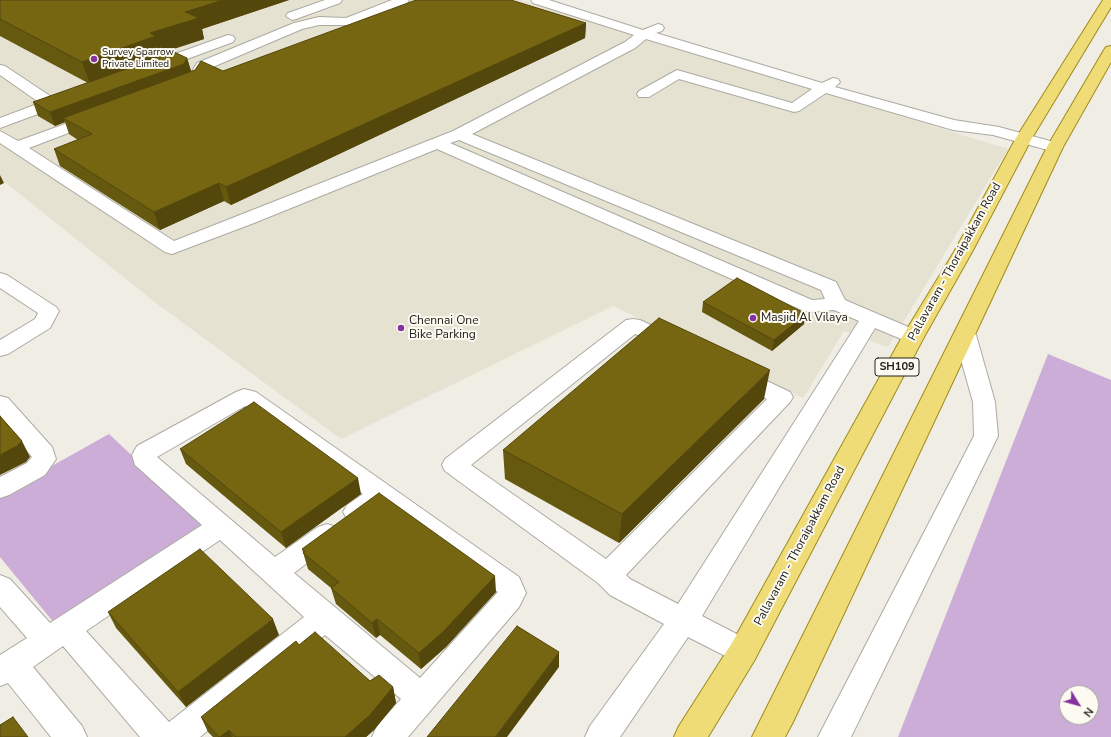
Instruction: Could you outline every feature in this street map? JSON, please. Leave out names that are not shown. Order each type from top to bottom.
[{"type":"main road","name":"Pallavaram - Thoraipakkam Road","points":[[690,737],[742,652],[913,337],[963,252],[1024,138],[1109,0]]},
{"type":"main road","points":[[768,737],[782,712],[1055,147],[1111,50]]},
{"type":"street","points":[[143,70],[336,0]]},
{"type":"street","points":[[172,90],[194,81],[202,66],[207,63],[298,26],[319,21],[347,22],[403,0]]},
{"type":"street","points":[[538,0],[712,55],[953,125],[994,130],[1055,147]]},
{"type":"street","points":[[567,0],[658,28],[842,80],[824,88],[794,108],[677,74],[644,94]]},
{"type":"street","points":[[0,136],[172,248],[459,134],[630,45],[644,34],[658,28]]},
{"type":"street","points":[[615,40],[630,45]]},
{"type":"street","points":[[712,55],[726,47]]},
{"type":"street","points":[[0,69],[51,104]]},
{"type":"street","points":[[0,123],[80,93]]},
{"type":"street","points":[[961,113],[994,130]]},
{"type":"street","points":[[17,147],[105,114]]},
{"type":"street","points":[[459,134],[828,286],[837,304]]},
{"type":"street","points":[[437,143],[809,306],[837,304],[913,337]]},
{"type":"street","points":[[0,278],[48,311],[42,323],[0,349]]},
{"type":"street","points":[[600,737],[682,621],[871,318]]},
{"type":"street","points":[[690,353],[633,325],[454,465],[608,576],[620,587],[742,652]]},
{"type":"street","points":[[834,737],[986,436],[984,402],[965,335]]},
{"type":"street","points":[[608,576],[782,397],[718,366]]},
{"type":"street","points":[[388,737],[509,600],[512,593],[509,585],[248,397],[244,396],[153,448],[144,455],[144,459],[275,572],[325,618],[422,698]]},
{"type":"street","points":[[0,404],[42,453],[44,459],[36,469],[0,488]]},
{"type":"street","points":[[275,572],[382,494]]},
{"type":"street","points":[[71,737],[6,668],[221,526]]},
{"type":"street","points":[[0,587],[57,635],[161,737]]},
{"type":"street","points":[[175,737],[325,618]]},
{"type":"shaded area","points":[[0,0],[520,0],[1008,149],[888,347],[844,331],[803,398],[613,306],[341,439],[156,303],[0,178]]},
{"type":"shaded area","points":[[1048,354],[1111,380],[1111,737],[898,737]]},
{"type":"shaded area","points":[[109,434],[205,524],[55,624],[0,557],[0,495]]},
{"type":"building","points":[[0,0],[223,0],[185,12],[199,18],[150,33],[156,36],[82,62],[0,19]]},
{"type":"building","points":[[416,0],[511,0],[586,23],[226,187],[219,183],[154,212],[54,149],[92,134],[63,118],[195,70],[201,61],[223,71]]},
{"type":"building","points":[[174,52],[187,58],[184,64],[50,112],[33,102]]},
{"type":"building","name":"Masjid Al Vilaya","points":[[737,278],[806,314],[774,340],[703,302]]},
{"type":"building","points":[[659,318],[770,370],[622,514],[503,450]]},
{"type":"building","points":[[254,402],[358,478],[281,532],[180,449]]},
{"type":"building","points":[[0,416],[22,441],[17,446],[0,455]]},
{"type":"building","points":[[379,493],[495,576],[444,631],[419,653],[377,619],[372,623],[331,588],[339,582],[303,553],[305,552],[302,549]]},
{"type":"building","points":[[200,549],[273,619],[178,692],[108,612]]},
{"type":"building","points":[[517,626],[559,652],[495,737],[427,737]]},
{"type":"building","points":[[315,632],[370,681],[379,675],[393,687],[370,715],[345,737],[236,737],[229,730],[219,737],[201,717],[296,641],[299,645]]},
{"type":"building","points":[[13,717],[28,737],[0,737],[0,725]]},
{"type":"place","name":"Survey Sparrow Private Limited","points":[[94,59]]},
{"type":"place","name":"Masjid Al Vilaya","points":[[753,318]]},
{"type":"place","name":"Chennai One Bike Parking","points":[[401,328]]}]
